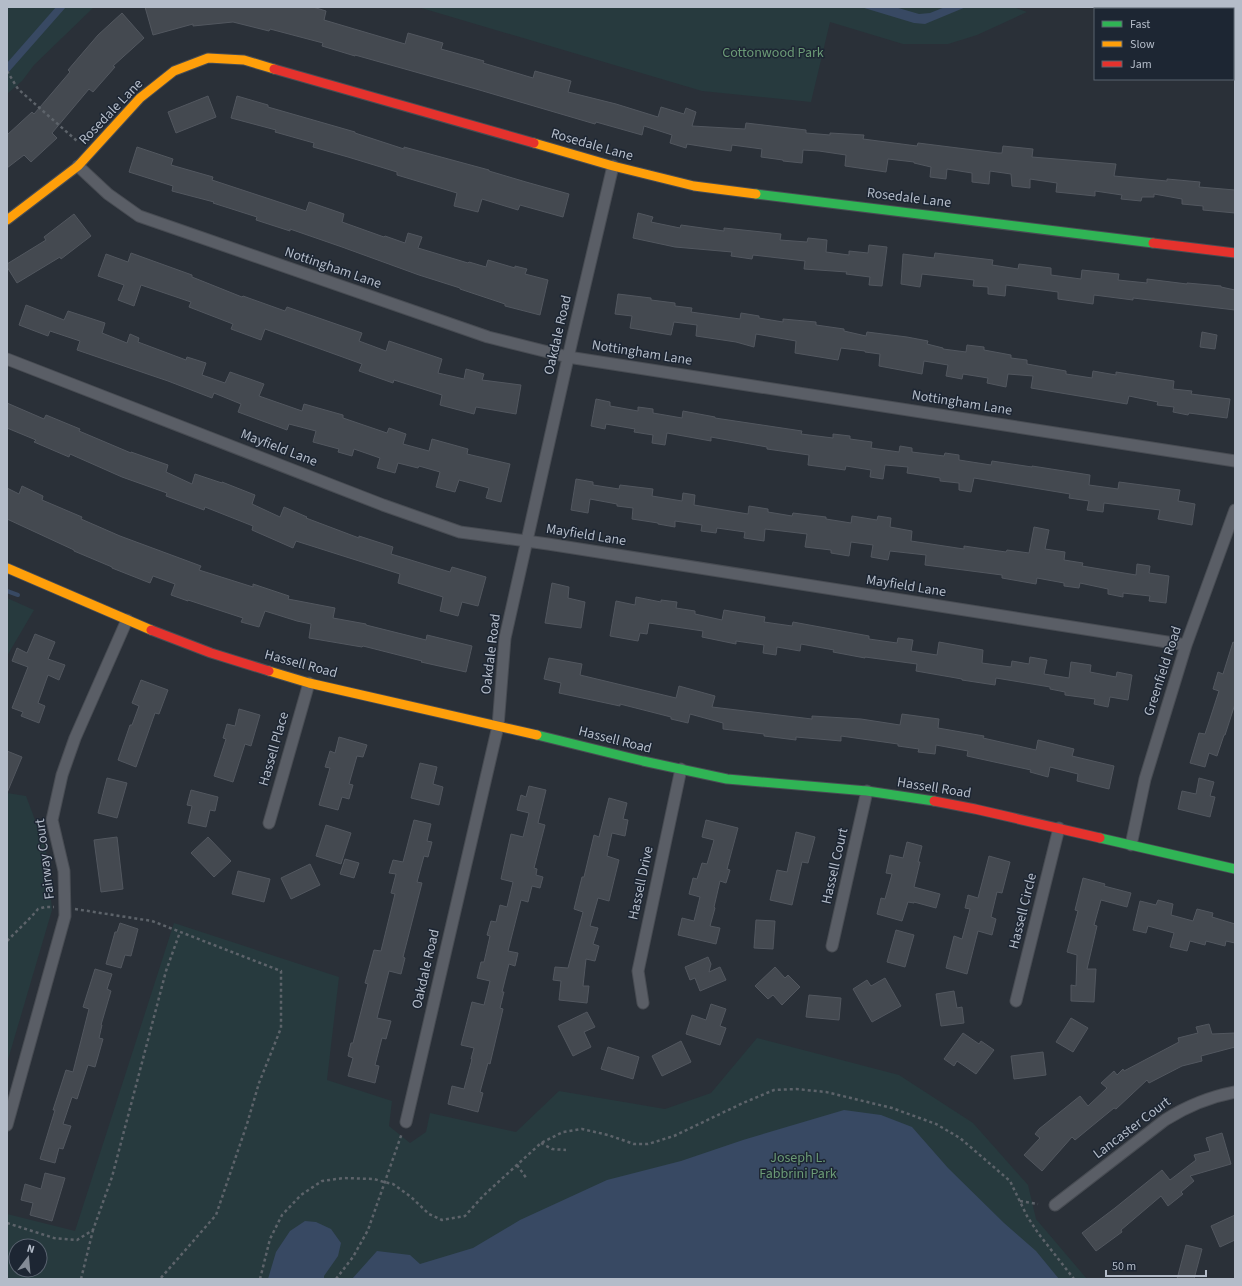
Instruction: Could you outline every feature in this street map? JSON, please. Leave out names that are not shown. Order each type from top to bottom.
[{"type":"main road","name":"Rosedale Lane","points":[[7,220],[78,166],[140,98],[174,71],[208,58],[244,60],[613,166],[694,186],[1235,253]]},
{"type":"main road","name":"Hassell Road","points":[[7,568],[127,620],[211,653],[308,683],[498,726],[643,762],[727,779],[867,792],[923,799],[976,809],[1235,869]]},
{"type":"street","name":"Nottingham Lane","points":[[78,166],[108,194],[139,216],[488,337],[568,357],[1235,461]]},
{"type":"street","name":"Oakdale Road","points":[[406,1122],[498,726],[505,638],[528,541],[568,357],[613,166]]},
{"type":"street","name":"Mayfield Lane","points":[[7,359],[383,505],[460,532],[528,541],[1186,645]]},
{"type":"street","name":"Greenfield Road","points":[[1131,845],[1145,779],[1186,645],[1235,510]]},
{"type":"street","name":"Fairway Court","points":[[7,1125],[65,916],[64,871],[52,820],[62,775],[75,738],[127,620]]},
{"type":"street","name":"Hassell Place","points":[[269,823],[308,683]]},
{"type":"street","name":"Hassell Drive","points":[[642,1003],[638,971],[681,769]]},
{"type":"street","name":"Hassell Court","points":[[832,946],[867,792]]},
{"type":"street","name":"Hassell Circle","points":[[1016,1001],[1058,828]]},
{"type":"street","name":"Lancaster Court","points":[[1056,1205],[1164,1120],[1198,1102],[1235,1092]]},
{"type":"path","points":[[7,71],[18,89],[77,141]]},
{"type":"path","points":[[7,941],[38,909],[45,907],[65,907],[152,921],[281,971],[281,1028],[259,1083],[216,1216],[160,1279]]},
{"type":"path","points":[[81,1279],[93,1230],[112,1177],[166,971],[180,932]]},
{"type":"path","points":[[260,1279],[270,1240],[282,1215],[301,1195],[322,1181],[344,1178],[374,1179],[393,1184],[411,1197],[429,1214],[442,1220],[465,1216],[482,1196],[541,1143],[562,1132],[582,1129],[608,1135],[634,1144],[648,1144],[674,1136],[774,1090],[796,1089],[826,1092],[892,1108],[936,1124],[960,1138],[1010,1181],[1027,1216],[1038,1233],[1074,1279]]},
{"type":"path","points":[[336,1279],[353,1257],[368,1230],[406,1122]]},
{"type":"path","points":[[541,1143],[552,1149],[566,1150]]},
{"type":"path","points":[[517,1165],[527,1179]]},
{"type":"path","points":[[1020,1200],[1038,1204]]},
{"type":"path","points":[[7,1223],[54,1238],[77,1240],[93,1230]]},
{"type":"green space","points":[[7,7],[94,7],[34,65],[22,81],[7,94]]},
{"type":"green space","name":"Cottonwood Park","points":[[418,7],[1013,7],[1027,12],[977,35],[948,44],[903,44],[830,22],[811,102],[702,91]]},
{"type":"green space","points":[[7,598],[34,610],[7,656]]},
{"type":"green space","points":[[7,793],[26,796],[46,849],[52,910],[7,1063]]},
{"type":"green space","name":"Joseph L. Fabbrini Park","points":[[174,923],[339,977],[327,1080],[392,1101],[389,1126],[410,1143],[426,1132],[430,1113],[516,1132],[559,1091],[665,1109],[711,1093],[757,1038],[899,1075],[973,1123],[1028,1185],[1036,1219],[1087,1279],[7,1279],[7,1214],[75,1231]]},
{"type":"water","points":[[56,7],[66,7],[7,74],[7,63]]},
{"type":"water","points":[[861,7],[895,7],[919,14],[930,13],[945,7],[966,7],[925,24],[914,23]]},
{"type":"water","points":[[844,1110],[881,1115],[912,1127],[948,1168],[1004,1223],[1036,1251],[1059,1279],[352,1279],[377,1251],[410,1255],[420,1264],[473,1248],[520,1220],[607,1180],[681,1161],[743,1140]]},
{"type":"water","points":[[305,1221],[316,1222],[331,1229],[341,1243],[338,1256],[324,1276],[324,1279],[268,1279],[276,1252],[290,1231]]},
{"type":"building","points":[[145,7],[313,7],[326,11],[324,20],[405,44],[408,33],[443,43],[441,49],[484,61],[483,63],[533,78],[535,71],[571,81],[568,92],[616,104],[658,117],[661,107],[684,114],[686,108],[696,112],[692,126],[745,129],[746,123],[806,130],[806,133],[864,135],[863,139],[917,146],[918,143],[998,153],[1002,153],[1003,146],[1033,149],[1032,157],[1116,164],[1114,176],[1167,181],[1167,179],[1200,182],[1199,187],[1235,190],[1235,213],[1203,210],[1203,206],[1182,204],[1182,199],[1154,194],[1154,197],[1142,197],[1141,201],[1121,199],[1122,195],[1095,191],[1095,196],[1056,192],[1057,183],[1030,179],[1030,188],[1012,186],[1011,174],[990,171],[989,184],[972,182],[972,173],[947,169],[946,179],[930,177],[931,167],[914,162],[888,159],[886,172],[845,166],[846,155],[819,151],[803,150],[802,163],[761,157],[762,149],[732,145],[731,151],[687,144],[686,148],[670,143],[672,135],[644,126],[642,135],[596,122],[595,124],[476,89],[355,56],[322,46],[323,43],[270,29],[269,31],[233,22],[193,26],[193,24],[153,35]]},
{"type":"building","points":[[122,13],[144,38],[113,66],[115,67],[93,92],[89,89],[52,133],[57,138],[31,162],[24,155],[7,168],[7,135],[32,112],[34,114],[70,72],[68,70],[98,35]]},
{"type":"building","points":[[208,96],[216,117],[176,133],[168,112]]},
{"type":"building","points":[[237,96],[268,105],[268,107],[355,132],[404,149],[404,147],[489,170],[569,194],[563,217],[520,205],[518,210],[482,199],[478,212],[454,206],[457,193],[397,175],[397,172],[313,147],[314,143],[275,132],[276,130],[231,118]]},
{"type":"building","points":[[137,147],[173,159],[171,165],[213,177],[212,180],[306,211],[309,202],[344,214],[342,222],[384,237],[385,236],[405,243],[408,233],[422,237],[418,248],[486,267],[488,260],[515,268],[515,266],[527,269],[525,274],[548,280],[540,315],[505,306],[505,304],[290,229],[290,231],[256,220],[257,217],[213,203],[214,202],[172,191],[173,186],[129,172]]},
{"type":"building","points":[[638,213],[653,217],[651,222],[680,228],[681,225],[724,231],[724,228],[781,234],[780,240],[807,242],[808,238],[827,240],[826,252],[849,255],[849,251],[868,253],[869,245],[887,247],[882,286],[869,285],[870,277],[846,274],[847,272],[804,269],[805,261],[753,255],[752,259],[731,256],[732,252],[675,247],[633,238]]},
{"type":"building","points":[[74,214],[91,236],[61,259],[60,257],[17,283],[7,267],[7,264],[46,240],[44,237]]},
{"type":"building","points":[[131,253],[192,275],[192,277],[242,297],[243,296],[285,311],[287,307],[362,333],[359,341],[386,351],[389,341],[442,359],[438,373],[464,379],[466,369],[484,374],[482,380],[521,385],[516,414],[476,407],[474,414],[440,405],[442,395],[394,380],[393,383],[359,371],[362,364],[265,329],[261,340],[231,329],[233,324],[189,307],[191,302],[141,285],[134,306],[118,300],[124,285],[98,276],[106,254],[128,262]]},
{"type":"building","points":[[935,253],[993,260],[992,265],[1018,269],[1019,264],[1051,268],[1051,275],[1081,279],[1082,270],[1119,274],[1118,280],[1147,283],[1147,279],[1187,284],[1221,286],[1235,290],[1235,310],[1094,295],[1093,304],[1058,299],[1058,292],[1006,285],[1005,296],[988,294],[988,287],[973,286],[974,280],[922,274],[920,287],[901,284],[903,254],[934,258]]},
{"type":"building","points":[[618,294],[675,303],[675,306],[692,308],[691,312],[740,319],[741,313],[783,322],[783,319],[816,322],[816,325],[844,329],[844,331],[866,336],[867,332],[907,337],[928,341],[927,344],[943,349],[966,352],[967,345],[984,347],[984,350],[1011,355],[1011,358],[1027,360],[1027,364],[1066,371],[1066,374],[1092,378],[1093,371],[1116,375],[1116,372],[1174,381],[1173,389],[1192,391],[1191,394],[1230,399],[1227,418],[1189,413],[1188,415],[1173,412],[1174,407],[1157,405],[1158,402],[1129,396],[1127,404],[1031,388],[1033,376],[1008,374],[1006,387],[987,383],[988,378],[963,374],[962,379],[946,376],[948,365],[924,361],[922,374],[879,366],[880,354],[865,351],[841,348],[838,360],[795,353],[796,341],[756,334],[754,347],[736,342],[696,336],[697,325],[674,322],[671,335],[630,328],[632,316],[615,314]]},
{"type":"building","points":[[26,305],[64,320],[68,311],[105,323],[102,333],[127,343],[130,334],[139,338],[138,342],[186,360],[187,357],[206,363],[202,375],[225,383],[230,372],[264,384],[259,396],[302,411],[304,404],[343,415],[343,418],[387,433],[389,428],[406,434],[403,444],[429,451],[432,439],[468,449],[467,454],[510,464],[501,502],[486,498],[489,488],[459,480],[455,492],[436,487],[440,472],[419,466],[418,468],[398,463],[395,473],[377,468],[380,458],[354,449],[352,456],[338,452],[339,449],[313,442],[316,431],[289,424],[287,430],[238,412],[241,404],[214,393],[212,398],[168,381],[77,350],[80,341],[50,331],[48,336],[19,325]]},
{"type":"building","points":[[1202,332],[1217,335],[1215,349],[1200,347]]},
{"type":"building","points":[[596,399],[610,402],[610,406],[638,411],[638,407],[653,409],[653,413],[682,418],[683,411],[715,418],[802,431],[801,434],[833,438],[833,434],[850,436],[850,439],[872,442],[871,448],[899,452],[900,446],[912,448],[912,452],[944,456],[945,453],[959,455],[959,460],[991,465],[992,461],[1090,475],[1089,485],[1118,489],[1119,482],[1180,490],[1178,501],[1195,504],[1192,525],[1158,519],[1160,510],[1104,503],[1103,512],[1087,510],[1089,501],[1069,498],[1070,494],[974,478],[971,492],[959,490],[959,483],[940,481],[940,478],[907,473],[908,467],[885,465],[883,479],[870,477],[871,470],[846,466],[845,470],[808,465],[809,455],[767,449],[767,447],[711,437],[711,441],[667,433],[665,445],[652,443],[653,435],[634,432],[635,429],[606,424],[605,429],[591,426]]},
{"type":"building","points":[[7,403],[44,419],[46,415],[131,453],[168,465],[166,472],[192,484],[195,474],[222,482],[255,495],[252,504],[280,517],[284,507],[307,517],[306,518],[359,538],[359,536],[393,547],[391,554],[450,572],[452,567],[486,577],[478,606],[462,602],[458,616],[440,611],[443,597],[398,583],[400,574],[296,541],[293,548],[252,530],[253,526],[205,507],[204,510],[166,496],[167,493],[122,477],[70,454],[69,457],[34,442],[36,440],[7,428]]},
{"type":"building","points":[[576,479],[593,482],[593,485],[619,489],[620,485],[653,489],[652,496],[682,501],[683,493],[695,495],[694,505],[748,514],[749,506],[768,509],[768,512],[792,516],[793,513],[826,517],[826,519],[851,523],[852,516],[877,520],[878,516],[891,518],[890,527],[912,531],[911,541],[964,549],[964,546],[1006,552],[1007,550],[1029,553],[1034,527],[1049,530],[1045,549],[1065,552],[1064,560],[1083,563],[1082,566],[1136,575],[1137,564],[1150,566],[1149,573],[1169,576],[1166,603],[1149,601],[1150,596],[1123,593],[1123,597],[1108,594],[1108,589],[1080,583],[1079,588],[1064,586],[1064,583],[1037,578],[1036,584],[1002,578],[1002,575],[925,565],[926,555],[890,551],[888,560],[871,557],[873,545],[851,542],[849,556],[831,553],[831,550],[805,547],[807,534],[765,529],[764,541],[744,538],[745,532],[717,528],[716,533],[701,531],[702,525],[675,521],[675,527],[658,524],[632,519],[633,508],[617,506],[617,504],[590,499],[588,513],[571,510]]},
{"type":"building","points":[[22,486],[43,496],[42,500],[82,517],[81,519],[120,536],[201,566],[199,570],[253,587],[253,584],[289,596],[288,599],[335,608],[333,618],[366,624],[426,640],[427,635],[472,646],[466,672],[421,662],[422,661],[363,646],[309,638],[311,624],[265,611],[259,627],[241,622],[243,618],[171,595],[175,584],[153,576],[150,583],[74,551],[7,519],[7,488],[19,494]]},
{"type":"building","points":[[552,583],[569,587],[568,598],[585,602],[581,628],[545,623]]},
{"type":"building","points":[[636,597],[661,602],[661,600],[677,602],[676,608],[695,611],[695,614],[722,620],[724,610],[765,617],[764,622],[792,626],[793,622],[869,636],[869,639],[897,643],[898,638],[913,640],[911,651],[937,655],[939,642],[983,650],[982,663],[1011,667],[1012,661],[1029,664],[1030,657],[1047,660],[1044,674],[1069,678],[1071,662],[1091,665],[1090,672],[1116,677],[1117,672],[1132,675],[1128,700],[1110,697],[1108,707],[1094,704],[1095,699],[1065,695],[1065,692],[1050,689],[1050,687],[996,678],[995,685],[962,680],[916,671],[917,664],[865,658],[801,644],[800,651],[777,647],[776,655],[763,653],[764,645],[736,641],[736,644],[702,637],[703,631],[649,623],[647,634],[640,633],[638,641],[610,636],[616,601],[635,605]]},
{"type":"building","points":[[35,634],[55,642],[48,659],[65,665],[59,680],[48,675],[38,703],[45,706],[39,723],[21,716],[23,712],[12,708],[28,667],[12,661],[17,648],[27,653]]},
{"type":"building","points":[[1233,642],[1235,643],[1235,704],[1225,735],[1217,756],[1209,753],[1205,767],[1190,763],[1199,733],[1205,734],[1219,691],[1213,689],[1218,672],[1223,674]]},
{"type":"building","points":[[549,658],[582,664],[580,675],[676,698],[679,686],[715,696],[712,707],[812,719],[812,716],[861,719],[900,725],[902,714],[939,719],[938,728],[984,736],[983,738],[1036,750],[1038,740],[1074,749],[1072,756],[1114,766],[1109,789],[1077,781],[1078,774],[1050,767],[1048,777],[1030,772],[1031,770],[967,756],[968,751],[936,745],[935,754],[918,752],[919,749],[898,746],[898,744],[841,736],[841,741],[796,737],[796,740],[764,736],[764,734],[723,729],[723,723],[690,714],[688,723],[671,719],[671,717],[620,704],[620,706],[559,693],[561,683],[544,679]]},
{"type":"building","points":[[141,680],[168,690],[159,714],[155,713],[136,767],[118,760],[130,725],[132,725],[139,706],[132,703]]},
{"type":"building","points":[[239,709],[260,715],[251,746],[245,744],[233,782],[214,776],[226,739],[223,738],[227,724],[235,726]]},
{"type":"building","points":[[339,737],[367,745],[363,757],[357,756],[349,784],[353,785],[349,799],[342,797],[338,810],[319,805],[330,768],[325,767],[330,751],[335,753]]},
{"type":"building","points":[[7,751],[22,757],[7,793]]},
{"type":"building","points":[[420,763],[437,767],[433,784],[443,787],[439,805],[411,798]]},
{"type":"building","points":[[107,778],[127,783],[117,818],[98,813]]},
{"type":"building","points":[[1199,778],[1214,782],[1210,796],[1215,797],[1210,817],[1178,809],[1182,791],[1196,794]]},
{"type":"building","points":[[529,786],[546,790],[538,823],[545,825],[534,868],[537,869],[536,875],[543,877],[540,888],[532,886],[528,902],[521,900],[508,951],[518,953],[515,966],[509,964],[502,992],[504,992],[500,1008],[503,1009],[490,1064],[488,1063],[480,1092],[483,1093],[478,1112],[448,1104],[452,1086],[464,1089],[472,1059],[474,1048],[461,1045],[472,1002],[484,1005],[490,981],[477,978],[481,962],[484,962],[490,936],[487,935],[491,921],[496,922],[500,905],[507,907],[513,882],[501,879],[511,834],[523,837],[529,813],[517,810],[521,795],[526,797]]},
{"type":"building","points":[[191,790],[218,797],[215,811],[210,810],[206,827],[188,823],[192,806],[187,805]]},
{"type":"building","points":[[609,798],[627,803],[623,819],[628,820],[625,836],[612,833],[607,856],[619,860],[609,901],[598,898],[590,926],[598,928],[593,944],[599,946],[595,961],[586,959],[583,986],[589,986],[587,1003],[559,1000],[561,981],[553,980],[555,967],[568,968],[583,912],[574,909],[582,877],[584,877],[594,835],[599,837]]},
{"type":"building","points":[[414,820],[431,824],[427,841],[432,842],[428,857],[424,856],[417,882],[422,883],[403,957],[405,958],[401,974],[389,971],[377,1018],[391,1021],[386,1039],[382,1038],[375,1065],[379,1066],[375,1083],[348,1076],[353,1058],[348,1056],[351,1043],[353,1043],[368,984],[365,983],[374,950],[381,951],[395,894],[391,893],[396,874],[389,873],[393,860],[403,862]]},
{"type":"building","points":[[706,820],[738,828],[727,869],[730,870],[726,883],[720,881],[710,926],[720,928],[716,944],[678,935],[682,918],[694,921],[700,897],[689,894],[693,878],[697,879],[702,863],[707,864],[714,840],[702,837]]},
{"type":"building","points":[[326,825],[351,833],[341,864],[316,856]]},
{"type":"building","points":[[796,832],[815,837],[808,863],[802,862],[792,905],[770,900],[777,870],[787,872]]},
{"type":"building","points":[[117,837],[123,889],[101,892],[94,840]]},
{"type":"building","points":[[208,837],[231,861],[214,877],[191,853]]},
{"type":"building","points":[[907,842],[922,846],[914,887],[940,894],[936,908],[914,902],[908,902],[902,921],[877,914],[881,898],[885,899],[892,874],[886,873],[890,855],[903,858]]},
{"type":"building","points":[[989,856],[1010,862],[1002,893],[997,892],[991,917],[996,919],[992,935],[978,931],[967,974],[946,968],[954,936],[962,939],[970,909],[965,908],[968,895],[978,898]]},
{"type":"building","points":[[345,859],[359,863],[354,878],[340,874]]},
{"type":"building","points":[[310,864],[320,885],[291,899],[281,878]]},
{"type":"building","points":[[238,871],[270,879],[264,902],[232,894]]},
{"type":"building","points":[[1083,878],[1105,884],[1104,886],[1131,893],[1127,907],[1101,900],[1094,925],[1097,926],[1087,969],[1096,969],[1094,1002],[1071,1001],[1071,985],[1076,986],[1077,955],[1067,952],[1078,911],[1075,910]]},
{"type":"building","points":[[1158,900],[1173,904],[1171,915],[1193,921],[1197,909],[1213,913],[1212,917],[1235,924],[1235,943],[1226,941],[1225,946],[1206,941],[1205,945],[1190,941],[1187,951],[1170,947],[1174,933],[1148,926],[1146,933],[1133,930],[1140,901],[1156,905]]},
{"type":"building","points":[[756,920],[775,921],[773,949],[754,948]]},
{"type":"building","points":[[120,923],[138,929],[131,956],[125,955],[121,968],[106,964],[115,932],[117,932]]},
{"type":"building","points":[[896,930],[914,935],[905,967],[887,962]]},
{"type":"building","points":[[708,957],[711,964],[709,972],[720,967],[726,980],[700,991],[695,978],[690,980],[685,967]]},
{"type":"building","points":[[775,967],[785,978],[788,975],[800,987],[782,1005],[773,995],[768,999],[755,986]]},
{"type":"building","points":[[95,969],[112,974],[107,989],[111,991],[101,1025],[99,1038],[103,1039],[95,1067],[88,1065],[77,1099],[72,1097],[63,1124],[71,1126],[63,1149],[59,1148],[55,1163],[40,1159],[55,1110],[53,1110],[66,1070],[73,1072],[89,1009],[83,1007]]},
{"type":"building","points":[[885,978],[901,1006],[872,1022],[853,989],[867,980],[871,986]]},
{"type":"building","points":[[954,991],[957,1008],[962,1007],[964,1023],[941,1026],[936,994]]},
{"type":"building","points":[[809,995],[841,998],[839,1020],[806,1017]]},
{"type":"building","points":[[711,1004],[726,1009],[720,1026],[726,1028],[720,1045],[686,1034],[692,1015],[706,1020]]},
{"type":"building","points":[[587,1012],[595,1027],[584,1032],[591,1047],[573,1056],[558,1026]]},
{"type":"building","points":[[1071,1018],[1088,1028],[1073,1052],[1056,1042]]},
{"type":"building","points":[[1209,1024],[1212,1034],[1235,1033],[1235,1047],[1201,1056],[1202,1061],[1182,1066],[1149,1083],[1147,1080],[1116,1109],[1114,1108],[1075,1140],[1072,1137],[1042,1171],[1024,1155],[1040,1138],[1035,1134],[1039,1129],[1080,1096],[1088,1106],[1107,1088],[1101,1083],[1114,1071],[1117,1075],[1123,1069],[1124,1071],[1179,1042],[1178,1038],[1198,1033],[1196,1027]]},
{"type":"building","points":[[963,1033],[979,1044],[981,1041],[994,1050],[976,1074],[957,1061],[954,1066],[944,1059]]},
{"type":"building","points":[[681,1041],[691,1062],[662,1076],[652,1056]]},
{"type":"building","points":[[608,1047],[639,1057],[633,1079],[601,1069]]},
{"type":"building","points":[[1043,1052],[1046,1075],[1014,1079],[1011,1056]]},
{"type":"building","points":[[1222,1133],[1231,1164],[1190,1176],[1194,1181],[1181,1192],[1183,1194],[1168,1206],[1161,1196],[1121,1230],[1122,1232],[1096,1251],[1082,1233],[1162,1170],[1170,1180],[1196,1160],[1194,1155],[1210,1151],[1206,1138]]},
{"type":"building","points":[[45,1173],[65,1178],[52,1221],[30,1215],[33,1203],[21,1200],[25,1184],[41,1189]]},
{"type":"building","points":[[1235,1215],[1235,1240],[1220,1247],[1211,1226]]},
{"type":"building","points":[[1186,1245],[1202,1249],[1194,1279],[1177,1279]]},
{"type":"waterway","points":[[7,591],[18,595]]},
{"type":"traffic: fast","points":[[756,194],[1153,243]]},
{"type":"traffic: fast","points":[[537,735],[643,761],[727,779],[867,791],[934,801]]},
{"type":"traffic: fast","points":[[1100,838],[1235,869]]},
{"type":"traffic: slow","points":[[7,220],[78,166],[140,98],[174,71],[208,58],[244,60],[274,69]]},
{"type":"traffic: slow","points":[[534,143],[613,166],[694,186],[756,194]]},
{"type":"traffic: slow","points":[[7,568],[151,630]]},
{"type":"traffic: slow","points":[[269,671],[309,683],[537,735]]},
{"type":"traffic: jam","points":[[274,69],[534,143]]},
{"type":"traffic: jam","points":[[1153,243],[1235,253]]},
{"type":"traffic: jam","points":[[151,630],[211,653],[269,671]]},
{"type":"traffic: jam","points":[[934,801],[1100,838]]}]
